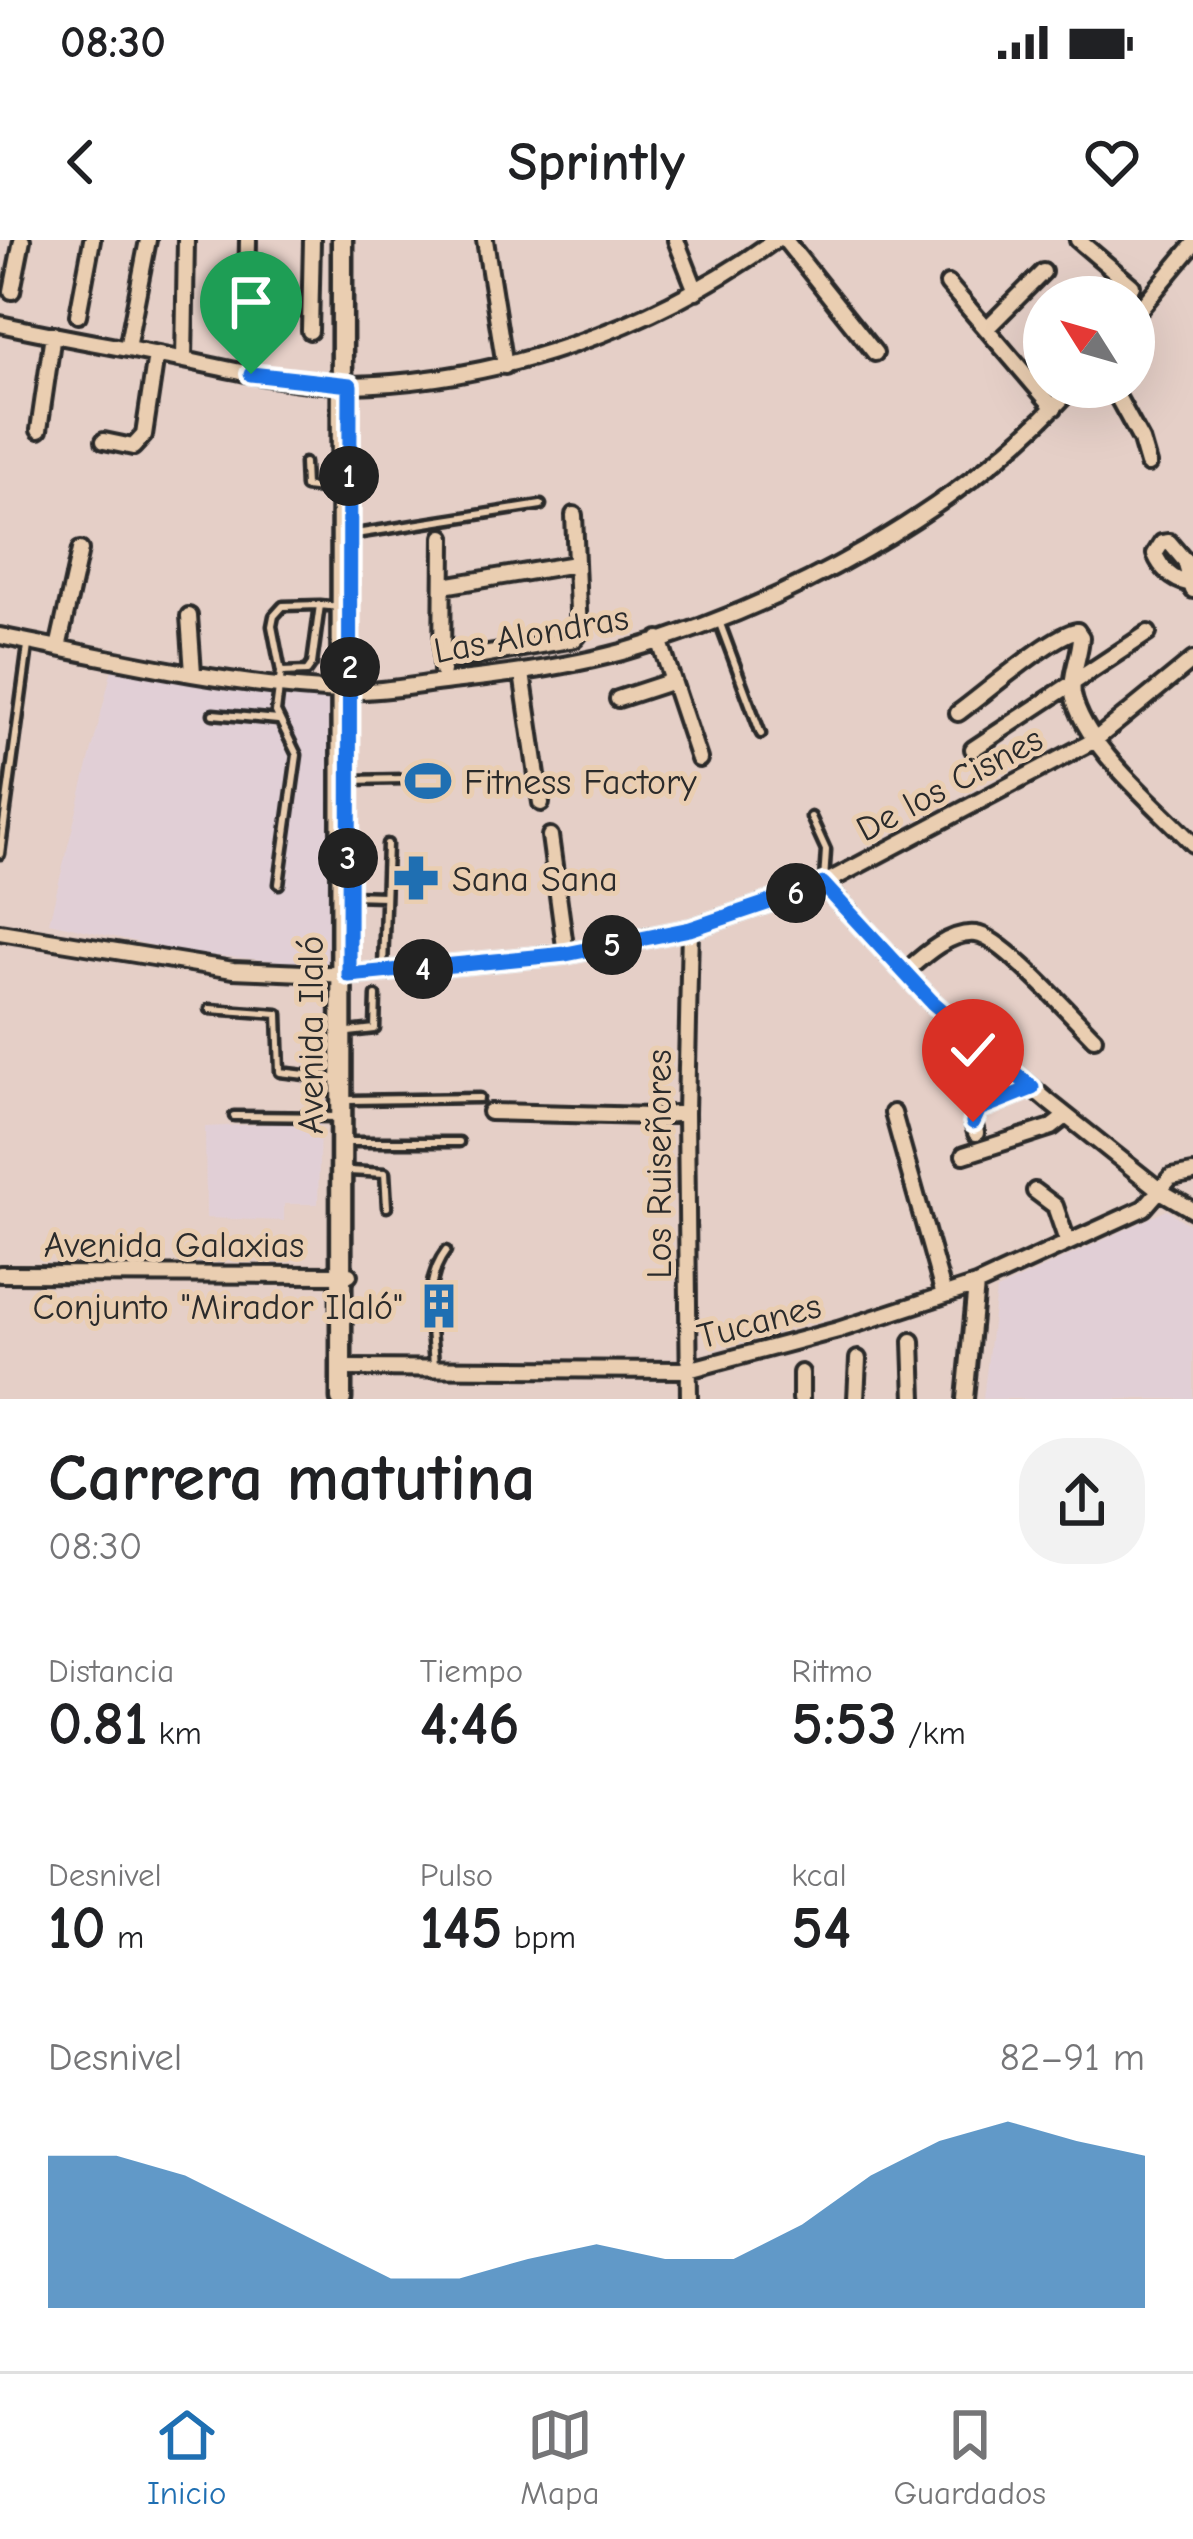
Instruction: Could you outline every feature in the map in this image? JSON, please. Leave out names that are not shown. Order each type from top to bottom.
[{"type":"main road","name":"Avenida Ilaló","points":[[345,1399],[350,535],[346,240]]},
{"type":"main road","name":"Avenida Ilaló","points":[[345,1275],[350,1142],[342,1080],[349,780],[342,491],[347,385]]},
{"type":"street","points":[[12,291],[22,240]]},
{"type":"street","points":[[78,315],[92,240]]},
{"type":"street","points":[[127,349],[148,240]]},
{"type":"street","points":[[184,360],[186,240]]},
{"type":"street","points":[[246,344],[248,240]]},
{"type":"street","points":[[310,331],[312,240]]},
{"type":"street","points":[[485,240],[505,366]]},
{"type":"street","points":[[676,240],[696,291]]},
{"type":"street","points":[[0,324],[347,385],[505,366],[616,328],[696,291],[775,240]]},
{"type":"street","points":[[785,240],[875,353]]},
{"type":"street","points":[[1078,240],[1120,276]]},
{"type":"street","points":[[1155,288],[1187,245]]},
{"type":"street","points":[[987,328],[1043,272]]},
{"type":"street","points":[[948,284],[1023,367]]},
{"type":"street","points":[[39,430],[53,334]]},
{"type":"street","points":[[104,441],[133,447],[144,435],[157,355]]},
{"type":"street","name":"Las Alondras","points":[[0,636],[193,673],[281,678],[347,691],[522,673],[622,652],[717,618],[880,543],[972,479],[1054,408]]},
{"type":"street","points":[[1123,408],[1148,464]]},
{"type":"street","points":[[442,662],[575,639],[579,634],[574,515]]},
{"type":"street","points":[[442,682],[443,537]]},
{"type":"street","points":[[58,648],[80,550]]},
{"type":"street","points":[[443,586],[575,563]]},
{"type":"street","points":[[189,616],[193,673]]},
{"type":"street","points":[[958,713],[1070,631],[1081,637],[1073,696],[1095,740],[1193,844]]},
{"type":"street","points":[[973,748],[1148,633]]},
{"type":"street","points":[[659,639],[699,759]]},
{"type":"street","name":"De los Cisnes","points":[[0,932],[233,970],[346,975],[566,954],[690,929],[823,884],[1095,740],[1193,660]]},
{"type":"street","points":[[522,673],[541,803]]},
{"type":"street","points":[[618,699],[673,681]]},
{"type":"street","points":[[550,836],[566,954]]},
{"type":"street","points":[[823,884],[904,973],[1032,1088],[1162,1192],[1193,1210]]},
{"type":"street","name":"Los Ruiseñores","points":[[688,1399],[690,929]]},
{"type":"street","points":[[904,973],[946,942],[964,934],[981,934],[1008,952],[1094,1038]]},
{"type":"street","points":[[976,1133],[973,1122],[979,1109],[1032,1088]]},
{"type":"street","points":[[490,1112],[686,1113]]},
{"type":"street","points":[[893,1113],[944,1295]]},
{"type":"street","points":[[964,1155],[1052,1127],[1066,1116]]},
{"type":"street","name":"Tucanes","points":[[345,1368],[688,1370],[838,1330],[976,1285],[1144,1208],[1172,1178],[1193,1173]]},
{"type":"street","points":[[1035,1192],[1055,1206],[1067,1241]]},
{"type":"street","name":"Avenida Galaxias","points":[[0,1274],[345,1275]]},
{"type":"street","points":[[965,1399],[976,1285]]},
{"type":"street","points":[[912,1341],[914,1399]]},
{"type":"street","points":[[856,1399],[858,1359]]},
{"type":"street","points":[[801,1373],[801,1399]]},
{"type":"lane","points":[[304,464],[305,487],[342,491]]},
{"type":"lane","points":[[350,535],[542,505]]},
{"type":"lane","points":[[279,884],[297,754],[278,720],[281,678],[272,636],[274,616],[295,604],[343,607]]},
{"type":"lane","points":[[281,678],[307,671],[312,664],[320,605]]},
{"type":"lane","points":[[717,618],[761,734]]},
{"type":"lane","points":[[0,854],[29,642]]},
{"type":"lane","points":[[213,714],[278,720]]},
{"type":"lane","points":[[349,780],[404,779]]},
{"type":"lane","points":[[811,817],[826,850],[823,884]]},
{"type":"lane","points":[[383,973],[387,844]]},
{"type":"lane","points":[[349,896],[386,896]]},
{"type":"lane","points":[[349,1032],[376,1029],[376,996]]},
{"type":"lane","points":[[210,1009],[278,1014],[280,1072],[342,1080]]},
{"type":"lane","points":[[233,1116],[479,1098]]},
{"type":"lane","points":[[350,1142],[458,1142]]},
{"type":"lane","points":[[349,1172],[385,1173],[387,1207]]},
{"type":"lane","points":[[434,1370],[429,1299],[435,1266],[446,1252]]},
{"type":"shaded area","points":[[112,669],[332,700],[339,966],[190,954],[49,922]]},
{"type":"shaded area","points":[[320,1121],[318,1204],[284,1204],[284,1221],[206,1218],[205,1127]]},
{"type":"shaded area","points":[[1167,1210],[1193,1227],[1193,1399],[983,1399],[996,1290]]},
{"type":"place","name":"Fitness Factory","points":[[428,781]]},
{"type":"place","name":"Sana Sana","points":[[416,878]]},
{"type":"place","name":"Conjunto \"Mirador Ilaló\"","points":[[439,1306]]},
{"type":"route","points":[[251,374],[350,385],[349,975],[566,954],[690,929],[823,884],[932,1002],[1032,1088],[979,1109],[973,1122]]}]
